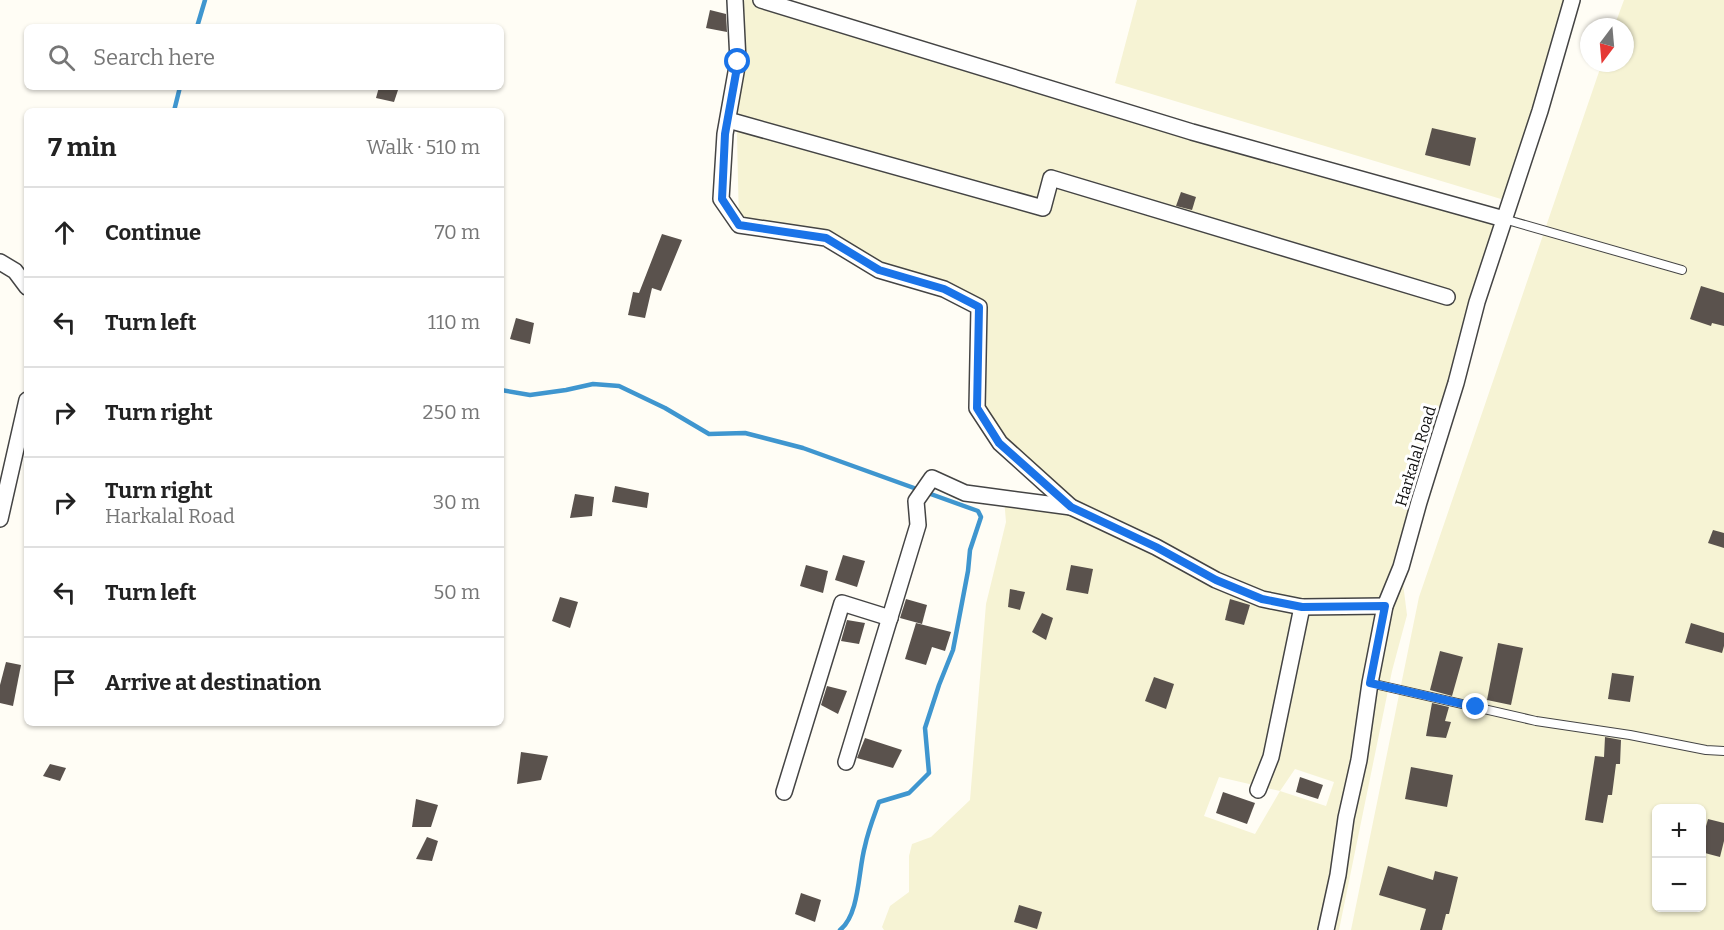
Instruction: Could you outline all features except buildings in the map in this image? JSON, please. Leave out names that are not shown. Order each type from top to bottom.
[{"type":"street","points":[[735,0],[738,62],[725,134],[722,199],[739,225],[826,238],[879,270],[944,289],[979,307],[977,408],[999,443],[1071,507],[1156,547],[1216,580],[1262,599],[1302,607],[1385,606]]},
{"type":"street","points":[[761,0],[1192,132],[1504,219]]},
{"type":"street","name":"Harkalal Road","points":[[1326,930],[1359,760],[1370,683],[1385,606],[1401,567],[1456,383],[1477,302],[1540,111],[1572,0]]},
{"type":"street","points":[[728,120],[1043,208],[1051,178],[1447,297]]},
{"type":"street","points":[[0,262],[15,271],[24,281]]},
{"type":"street","points":[[0,519],[24,413]]},
{"type":"street","points":[[846,762],[918,525],[916,501],[932,478],[965,493],[1071,507]]},
{"type":"street","points":[[784,792],[842,603],[891,618]]},
{"type":"street","points":[[1258,790],[1271,758],[1302,607]]},
{"type":"lane","points":[[1504,219],[1683,270]]},
{"type":"lane","points":[[1370,683],[1536,721],[1630,735],[1706,750],[1724,751]]},
{"type":"shaded area","points":[[734,0],[761,0],[1504,219],[1401,567],[1407,615],[1392,671],[1339,930],[884,930],[882,927],[890,906],[909,892],[909,856],[912,844],[931,837],[970,800],[986,604],[1006,522],[1004,498],[1070,506],[977,408],[978,307],[879,270],[826,238],[739,225]],"holes":[[[1295,769],[1334,782],[1326,806],[1280,791]],[[1219,777],[1280,791],[1255,834],[1204,816]]]},
{"type":"shaded area","points":[[1137,0],[1575,0],[1511,202],[1115,83]]},
{"type":"shaded area","points":[[1624,0],[1724,0],[1724,930],[1351,930],[1419,597],[1599,72],[1634,72],[1634,18],[1617,18]]},
{"type":"waterway","points":[[198,24],[205,0]]},
{"type":"waterway","points":[[175,108],[179,90]]},
{"type":"waterway","points":[[504,391],[530,395],[593,384],[619,386],[665,408],[709,434],[745,433],[803,448],[978,511],[981,517],[970,550],[953,650],[925,728],[929,773],[909,793],[879,802],[866,840],[855,903],[847,923],[840,930]]},
{"type":"route","points":[[738,62],[725,134],[722,199],[739,225],[826,238],[879,270],[944,289],[979,307],[977,408],[999,443],[1071,507],[1156,547],[1216,580],[1262,599],[1302,607],[1385,606],[1370,683],[1476,707]]}]
